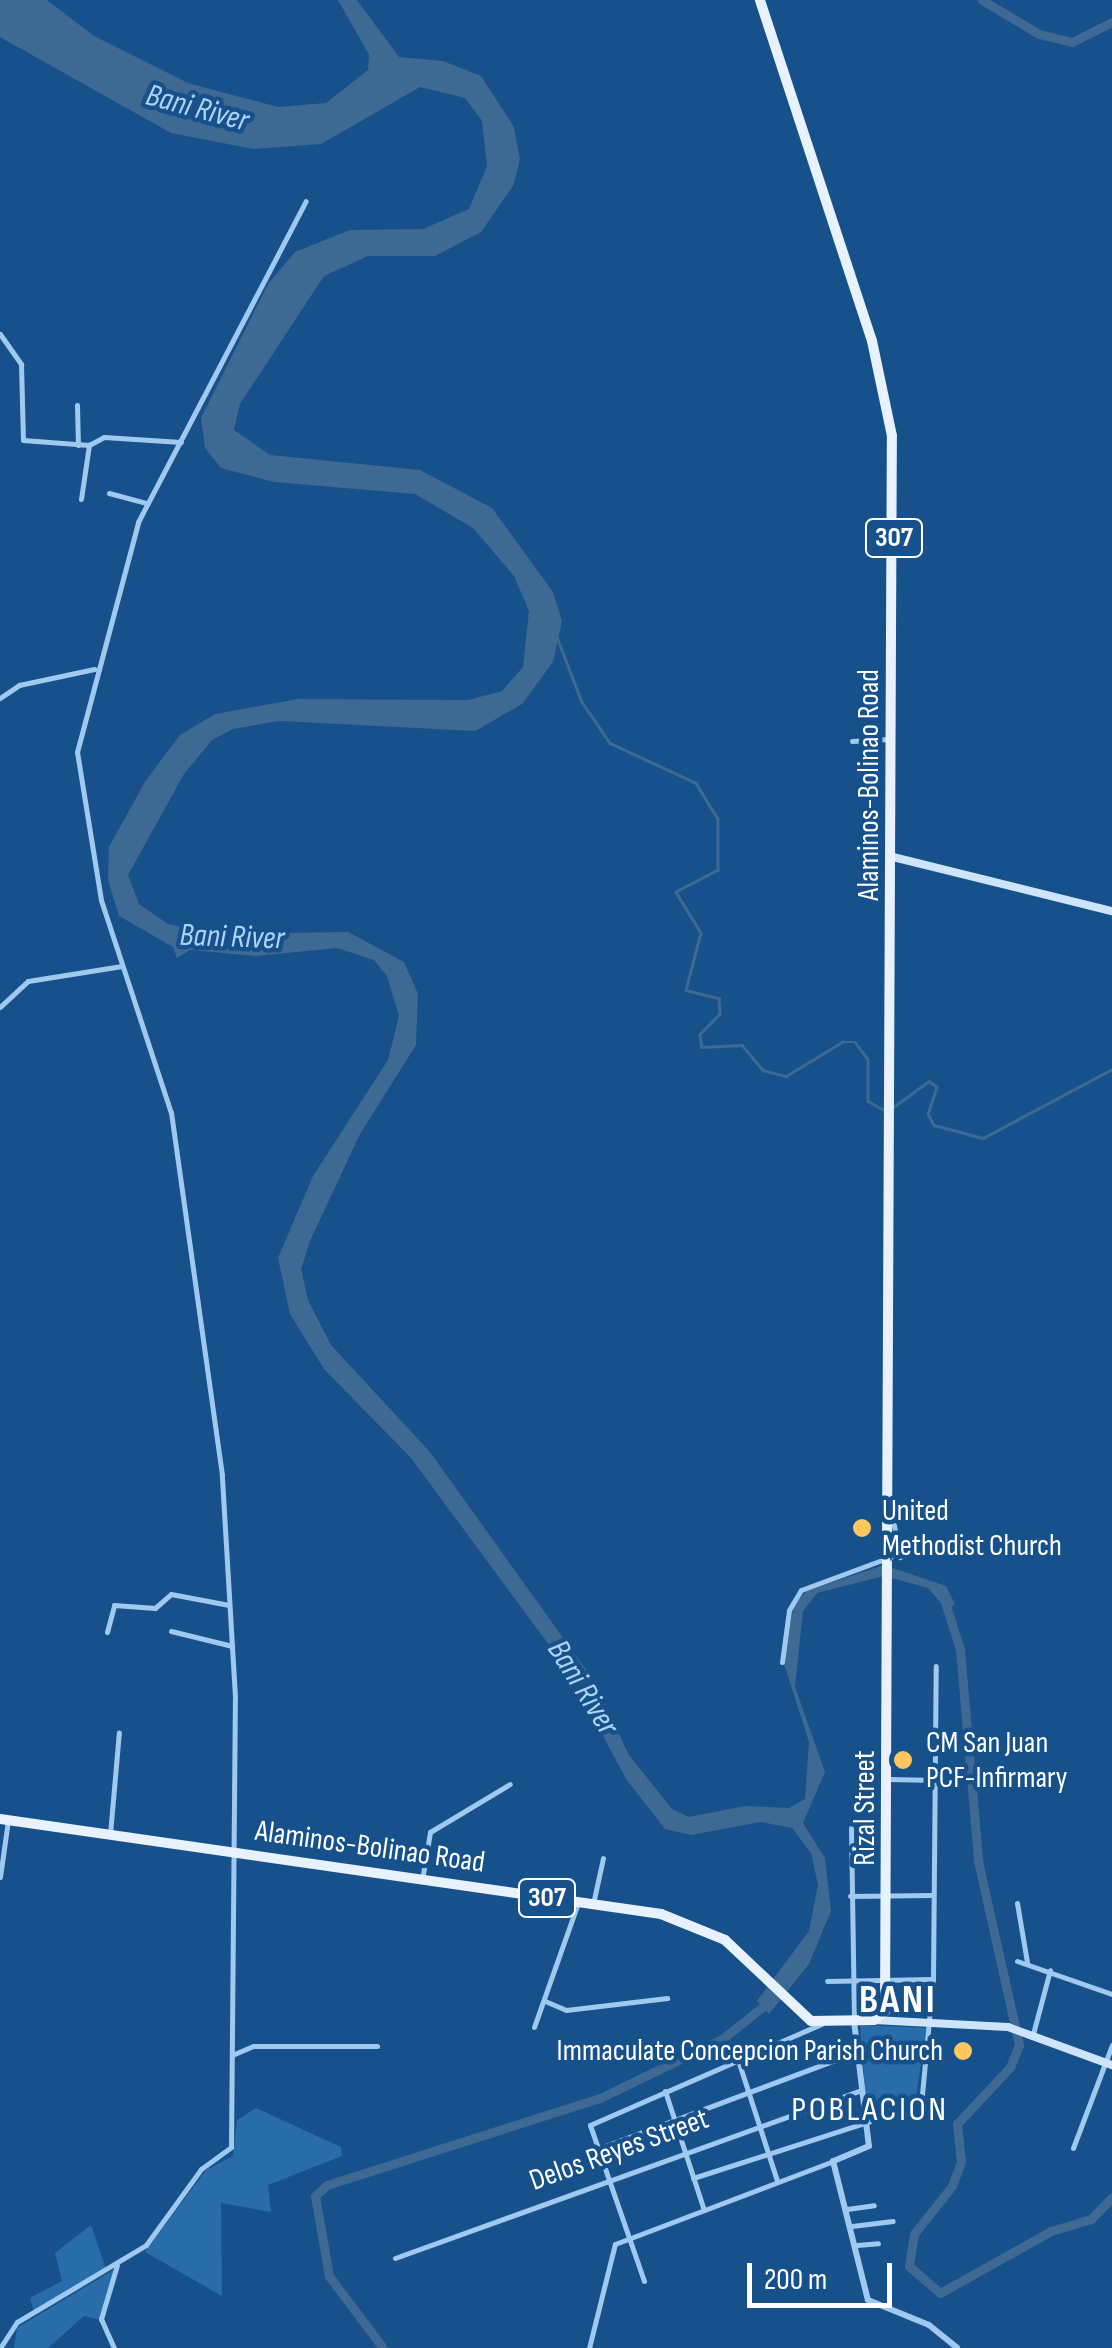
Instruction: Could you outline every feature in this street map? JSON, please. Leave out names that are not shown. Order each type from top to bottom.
[{"type":"main road","name":"Alaminos-Bolinao Road","points":[[760,0],[888,402],[894,738],[892,1590]]},
{"type":"main road","points":[[894,857],[1112,910]]},
{"type":"main road","name":"Rizal Street","points":[[888,2004],[892,1590]]},
{"type":"main road","name":"Alaminos-Bolinao Road","points":[[4,1820],[685,1920],[726,1940],[785,2001],[821,2024]]},
{"type":"main road","points":[[874,2020],[888,2004],[896,2021]]},
{"type":"main road","points":[[821,2024],[874,2020],[1008,2027],[1109,2063]]},
{"type":"street","points":[[0,2348],[17,2322],[146,2245],[201,2168],[231,2147],[232,1646],[218,1437],[171,1113],[122,966],[77,766],[94,669],[146,503],[306,201]]},
{"type":"street","points":[[0,334],[21,364],[23,440],[78,445],[89,445],[104,437],[181,442]]},
{"type":"street","points":[[77,405],[78,445]]},
{"type":"street","points":[[81,499],[89,445]]},
{"type":"street","points":[[109,493],[146,503]]},
{"type":"street","points":[[0,698],[18,685],[94,669]]},
{"type":"street","points":[[852,741],[894,738]]},
{"type":"street","points":[[0,1006],[28,981],[122,966]]},
{"type":"street","points":[[782,1662],[789,1610],[801,1590],[895,1558]]},
{"type":"street","points":[[107,1632],[114,1605],[155,1608],[171,1594],[230,1605]]},
{"type":"street","points":[[171,1631],[232,1646]]},
{"type":"street","points":[[693,2178],[864,2118],[919,2108],[932,1980],[936,1666]]},
{"type":"street","points":[[110,1835],[118,1732]]},
{"type":"street","points":[[889,1779],[935,1780]]},
{"type":"street","points":[[422,1880],[430,1832],[510,1784]]},
{"type":"street","points":[[0,1876],[4,1820]]},
{"type":"street","points":[[589,2348],[608,2250],[868,2148],[851,1980],[851,1828]]},
{"type":"street","points":[[593,1904],[603,1858]]},
{"type":"street","points":[[850,1896],[933,1895]]},
{"type":"street","points":[[534,2028],[578,1902]]},
{"type":"street","points":[[1017,1903],[1027,1962]]},
{"type":"street","points":[[1017,1961],[1112,1994]]},
{"type":"street","points":[[1031,2034],[1050,1970]]},
{"type":"street","points":[[827,1981],[932,1980]]},
{"type":"street","points":[[543,2002],[566,2010],[667,1998]]},
{"type":"street","points":[[644,2281],[590,2125],[821,2024]]},
{"type":"street","points":[[1073,2148],[1109,2063],[1112,2045]]},
{"type":"street","points":[[232,2056],[253,2046],[378,2046]]},
{"type":"street","points":[[597,2150],[856,2052]]},
{"type":"street","points":[[738,2060],[777,2181]]},
{"type":"street","name":"Delos Reyes Street","points":[[396,2258],[860,2090]]},
{"type":"street","points":[[666,2091],[704,2210]]},
{"type":"street","points":[[834,2162],[872,2306],[928,2325],[957,2348]]},
{"type":"street","points":[[846,2209],[874,2205]]},
{"type":"street","points":[[852,2226],[893,2220]]},
{"type":"street","points":[[857,2245],[878,2243]]},
{"type":"street","points":[[114,2348],[102,2319],[117,2264]]},
{"type":"shaded area","points":[[860,2025],[927,2028],[914,2108],[867,2116]]},
{"type":"shaded area","points":[[256,2108],[341,2147],[342,2156],[268,2185],[271,2212],[221,2203],[222,2296],[145,2252],[206,2170],[233,2156],[237,2120]]},
{"type":"shaded area","points":[[91,2225],[106,2269],[34,2312],[30,2298],[62,2281],[55,2253]]},
{"type":"shaded area","points":[[115,2269],[102,2320],[84,2316],[48,2348],[14,2348],[17,2328]]},
{"type":"water","points":[[0,0],[47,0],[94,36],[188,83],[278,107],[326,103],[368,70],[369,55],[338,0],[357,0],[399,57],[443,61],[481,76],[514,127],[520,160],[513,186],[481,232],[435,256],[368,256],[324,276],[240,404],[234,430],[270,455],[420,470],[492,508],[553,592],[562,621],[553,662],[522,704],[475,731],[279,721],[233,729],[212,740],[184,774],[128,875],[139,904],[168,924],[217,934],[348,932],[404,962],[418,994],[416,1045],[360,1134],[310,1241],[301,1269],[308,1300],[331,1345],[430,1452],[594,1681],[629,1755],[672,1809],[689,1817],[745,1806],[789,1808],[805,1799],[809,1742],[784,1664],[793,1608],[806,1591],[884,1565],[946,1586],[955,1604],[947,1610],[928,1588],[884,1576],[817,1593],[803,1611],[795,1687],[825,1772],[803,1823],[825,1858],[831,1911],[809,1964],[769,2014],[757,2001],[809,1931],[818,1885],[811,1853],[792,1828],[761,1822],[691,1835],[665,1829],[626,1779],[569,1672],[411,1458],[324,1369],[290,1314],[278,1258],[313,1176],[388,1060],[399,1016],[387,976],[374,960],[337,948],[256,956],[190,950],[177,958],[173,947],[119,916],[108,880],[109,847],[146,780],[180,735],[215,714],[298,699],[468,700],[502,691],[523,667],[529,611],[514,576],[473,528],[415,494],[274,482],[221,468],[205,448],[201,418],[268,284],[295,252],[350,230],[423,229],[469,209],[487,166],[482,121],[465,98],[420,87],[321,144],[253,149],[171,133],[0,37]]},
{"type":"waterway","points":[[982,0],[1039,34],[1072,42],[1112,22]]},
{"type":"waterway","points":[[557,637],[582,702],[610,743],[696,783],[718,819],[718,870],[676,892],[701,933],[686,990],[719,998],[720,1014],[700,1035],[702,1047],[742,1045],[763,1070],[786,1076],[842,1042],[855,1042],[868,1059],[868,1101],[884,1110]]},
{"type":"waterway","points":[[892,1108],[929,1081],[937,1087],[928,1114],[934,1125],[983,1138],[1112,1069]]},
{"type":"waterway","points":[[944,1599],[960,1649],[978,1861],[1019,2045],[1010,2067],[957,2124],[961,2162],[952,2186],[914,2234],[909,2266],[940,2293],[1051,2231],[1091,2219],[1112,2197]]},
{"type":"waterway","name":"Bani River","points":[[383,2348],[329,2276],[315,2196],[327,2185],[600,2098],[722,2039],[770,2001]]},
{"type":"place","name":"United Methodist Church","points":[[862,1528]]},
{"type":"place","name":"CM San Juan PCF-Infirmary","points":[[903,1760]]},
{"type":"place","name":"Immaculate Concepcion Parish Church","points":[[963,2051]]},
{"type":"district","name":"BANI","points":[[898,2000]]},
{"type":"district","name":"POBLACION","points":[[870,2110]]}]
